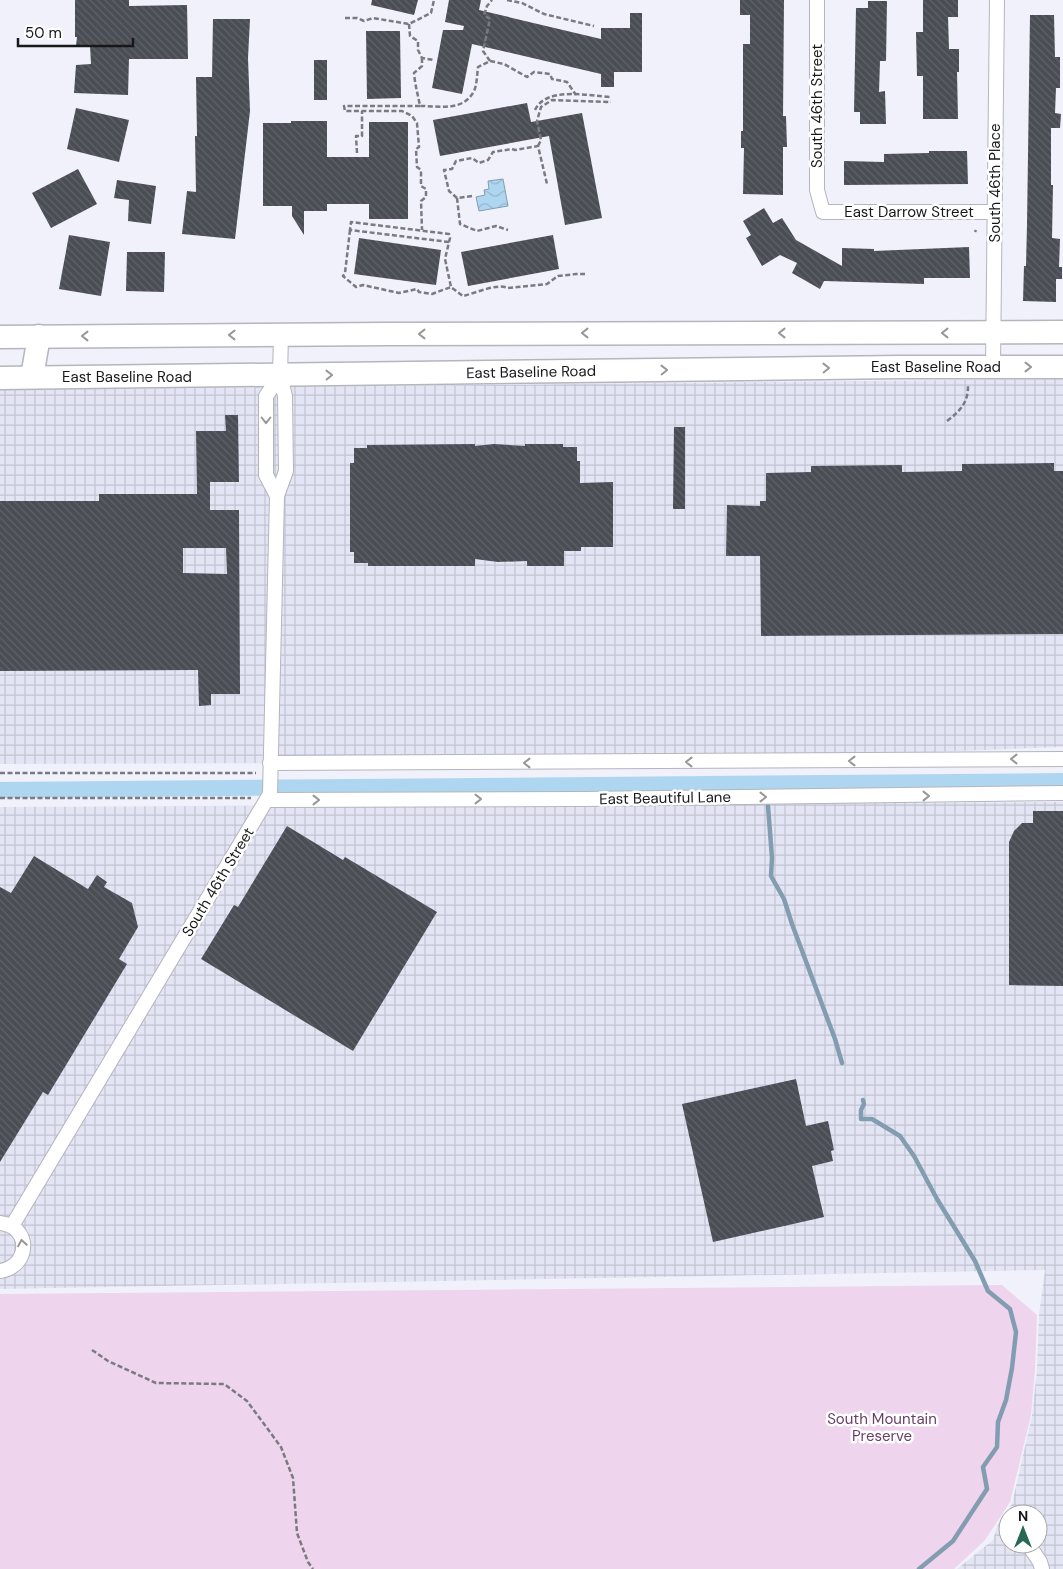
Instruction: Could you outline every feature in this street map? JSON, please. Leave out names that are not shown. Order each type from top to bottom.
[{"type":"main road","points":[[0,337],[281,334],[1063,332]]},
{"type":"main road","points":[[615,333],[615,370]]},
{"type":"main road","points":[[32,378],[39,336]]},
{"type":"main road","name":"East Baseline Road","points":[[0,378],[280,376],[615,370],[1063,367]]},
{"type":"street","name":"South 46th Street","points":[[817,0],[817,190],[823,212]]},
{"type":"street","name":"South 46th Place","points":[[993,367],[997,0]]},
{"type":"street","name":"East Darrow Street","points":[[823,212],[995,212]]},
{"type":"street","name":"South 46th Street","points":[[0,1271],[13,1266],[22,1256],[24,1242],[21,1236],[6,1224],[268,797],[277,496],[286,471],[285,396],[280,376],[281,334]]},
{"type":"street","name":"South 46th Street","points":[[277,496],[266,475],[266,396],[280,376]]},
{"type":"street","points":[[270,771],[1063,759]]},
{"type":"street","name":"East Beautiful Lane","points":[[268,797],[583,799],[1063,793]]},
{"type":"street","points":[[1035,1554],[1042,1569]]},
{"type":"path","points":[[345,18],[358,18],[364,21],[372,18],[409,24],[431,13],[434,0]]},
{"type":"path","points":[[490,61],[483,50],[490,19],[484,15],[487,6],[492,0]]},
{"type":"path","points":[[507,0],[522,3],[544,14],[594,26]]},
{"type":"path","points":[[409,24],[410,36],[418,41],[418,50],[422,58],[422,66],[414,73],[416,93],[420,106]]},
{"type":"path","points":[[422,58],[434,60]]},
{"type":"path","points":[[422,230],[422,201],[426,197],[426,189],[422,186],[422,170],[417,167],[416,149],[419,147],[419,137],[417,123],[412,116],[402,111],[345,111],[344,106],[446,108],[462,104],[474,91],[478,68],[490,61],[504,64],[526,77],[534,72],[550,74],[552,79],[567,82],[576,95]]},
{"type":"path","points":[[535,110],[536,106],[547,97],[556,94],[611,97]]},
{"type":"path","points":[[547,184],[538,146],[541,140],[537,121],[541,107],[552,100],[611,102]]},
{"type":"path","points":[[357,153],[356,136],[362,136],[362,111]]},
{"type":"path","points":[[508,230],[496,226],[477,230],[460,224],[457,198],[449,191],[444,170],[452,169],[456,161],[472,158],[480,163],[488,160],[493,152],[538,146]]},
{"type":"path","points":[[457,198],[472,196]]},
{"type":"path","points":[[451,287],[432,294],[419,292],[417,289],[399,293],[363,285],[356,287],[343,276],[346,273],[351,222],[447,233],[450,236],[445,260],[451,287],[463,296],[483,292],[489,288],[547,284],[558,276],[585,274]]},
{"type":"path","points":[[350,230],[448,242]]},
{"type":"path","points":[[947,421],[960,411],[965,403],[968,393],[968,382]]},
{"type":"path","points":[[0,774],[270,771]]},
{"type":"path","points":[[0,798],[268,797]]},
{"type":"path","points":[[92,1350],[108,1361],[156,1383],[224,1384],[247,1401],[281,1447],[293,1478],[297,1533],[308,1562],[313,1569]]},
{"type":"shaded area","points":[[1063,379],[1063,747],[658,762],[0,764],[0,390]]},
{"type":"shaded area","points":[[1063,802],[1063,1569],[957,1569],[993,1540],[998,1524],[998,1554],[1048,1554],[1048,1504],[1012,1504],[1032,1416],[1037,1370],[1039,1315],[1045,1270],[0,1289],[0,807]]},
{"type":"green space","name":"South Mountain Preserve","points":[[1002,1285],[1037,1315],[1031,1415],[1010,1502],[1009,1504],[998,1504],[998,1520],[985,1540],[954,1569],[0,1569],[0,1294]]},
{"type":"water","points":[[503,179],[508,206],[479,211],[476,197],[485,195],[484,190],[489,189],[488,181]]},
{"type":"building","points":[[75,0],[129,0],[129,6],[187,5],[188,59],[129,59],[128,95],[74,93],[76,65],[91,64],[90,45],[76,46]]},
{"type":"building","points":[[372,0],[418,0],[414,15],[371,5]]},
{"type":"building","points":[[449,0],[481,0],[479,10],[601,39],[601,28],[630,28],[630,13],[642,13],[642,72],[614,72],[614,87],[601,87],[601,74],[472,44],[462,94],[432,88],[443,30],[463,30],[464,26],[445,22]]},
{"type":"building","points":[[740,0],[784,0],[783,116],[786,116],[787,147],[783,147],[783,195],[743,194],[744,148],[741,148],[741,131],[743,131],[743,44],[750,44],[750,15],[740,15]]},
{"type":"building","points":[[923,0],[958,0],[958,17],[948,17],[949,49],[959,49],[959,72],[957,72],[958,119],[923,119],[923,76],[917,76],[916,32],[923,32]]},
{"type":"building","points":[[868,1],[887,1],[886,61],[880,61],[879,92],[885,91],[886,124],[860,124],[860,112],[854,112],[856,8],[868,8]]},
{"type":"building","points":[[1030,15],[1054,15],[1055,57],[1060,57],[1060,88],[1056,88],[1055,113],[1061,114],[1060,128],[1051,128],[1052,238],[1060,239],[1059,267],[1062,267],[1062,279],[1056,279],[1056,302],[1023,301],[1024,266],[1026,266]]},
{"type":"building","points":[[213,19],[250,19],[248,58],[250,111],[235,239],[182,234],[187,191],[196,192],[196,77],[212,77]]},
{"type":"building","points":[[366,31],[400,31],[401,98],[367,99]]},
{"type":"building","points":[[314,60],[327,60],[327,100],[314,100]]},
{"type":"building","points":[[527,103],[531,122],[582,113],[602,218],[565,225],[549,136],[440,156],[433,120]]},
{"type":"building","points":[[76,108],[129,120],[119,162],[67,149]]},
{"type":"building","points":[[291,121],[327,121],[327,157],[369,157],[369,122],[408,122],[408,219],[369,219],[369,204],[327,204],[327,211],[304,211],[304,235],[292,216],[292,206],[263,206],[263,123],[291,123]]},
{"type":"building","points":[[929,151],[967,151],[968,184],[844,185],[844,161],[884,162],[884,154],[929,153]]},
{"type":"building","points":[[78,169],[97,204],[51,228],[32,193]]},
{"type":"building","points":[[117,180],[156,186],[151,224],[128,221],[129,200],[114,198]]},
{"type":"building","points":[[764,208],[773,223],[782,218],[796,240],[842,266],[842,248],[874,249],[874,251],[969,247],[970,278],[924,278],[924,284],[824,281],[820,289],[792,273],[797,263],[780,255],[762,266],[746,238],[751,235],[743,221]]},
{"type":"building","points":[[69,235],[110,242],[101,296],[59,289]]},
{"type":"building","points":[[553,235],[559,269],[468,286],[461,252]]},
{"type":"building","points":[[359,238],[441,250],[436,285],[354,274]]},
{"type":"building","points":[[127,252],[165,252],[164,292],[126,291]]},
{"type":"building","points":[[225,415],[238,415],[239,482],[210,482],[210,510],[239,510],[240,694],[211,694],[211,705],[199,706],[198,670],[0,671],[0,501],[99,501],[99,494],[197,494],[196,431],[226,431]],"holes":[[[183,548],[226,548],[227,574],[183,573]]]},
{"type":"building","points":[[674,427],[685,427],[685,509],[673,509]]},
{"type":"building","points":[[475,444],[475,446],[494,444],[525,446],[525,444],[563,444],[563,447],[577,447],[577,461],[580,461],[580,483],[613,482],[613,547],[581,547],[581,551],[564,551],[564,566],[527,566],[527,561],[498,562],[475,559],[475,566],[368,566],[368,563],[354,563],[354,552],[350,552],[350,463],[354,463],[354,448],[367,448],[367,445]]},
{"type":"building","points":[[1054,463],[1054,471],[1063,471],[1063,634],[761,636],[760,556],[726,556],[727,505],[760,506],[760,501],[766,501],[766,473],[811,472],[811,466],[902,465],[902,472],[962,471],[962,464]]},
{"type":"building","points":[[1033,811],[1063,811],[1063,986],[1009,985],[1009,842],[1014,831],[1022,823],[1033,823]]},
{"type":"building","points":[[287,826],[343,860],[345,857],[437,912],[353,1051],[201,959],[234,905],[238,907]]},
{"type":"building","points":[[34,856],[88,889],[97,875],[107,882],[104,887],[132,903],[138,927],[119,959],[127,964],[48,1095],[43,1092],[0,1162],[0,887],[11,893]]},
{"type":"building","points":[[796,1079],[806,1126],[828,1121],[834,1150],[831,1151],[833,1161],[812,1166],[824,1217],[713,1242],[682,1104]]},
{"type":"waterway","points":[[0,790],[1063,781]]},
{"type":"waterway","points":[[768,806],[772,858],[771,876],[784,899],[842,1063]]},
{"type":"waterway","points":[[863,1100],[861,1119],[872,1119],[900,1136],[914,1156],[937,1199],[975,1261],[988,1291],[1010,1309],[1016,1332],[1006,1400],[998,1422],[997,1447],[983,1467],[987,1489],[953,1541],[919,1569]]}]
